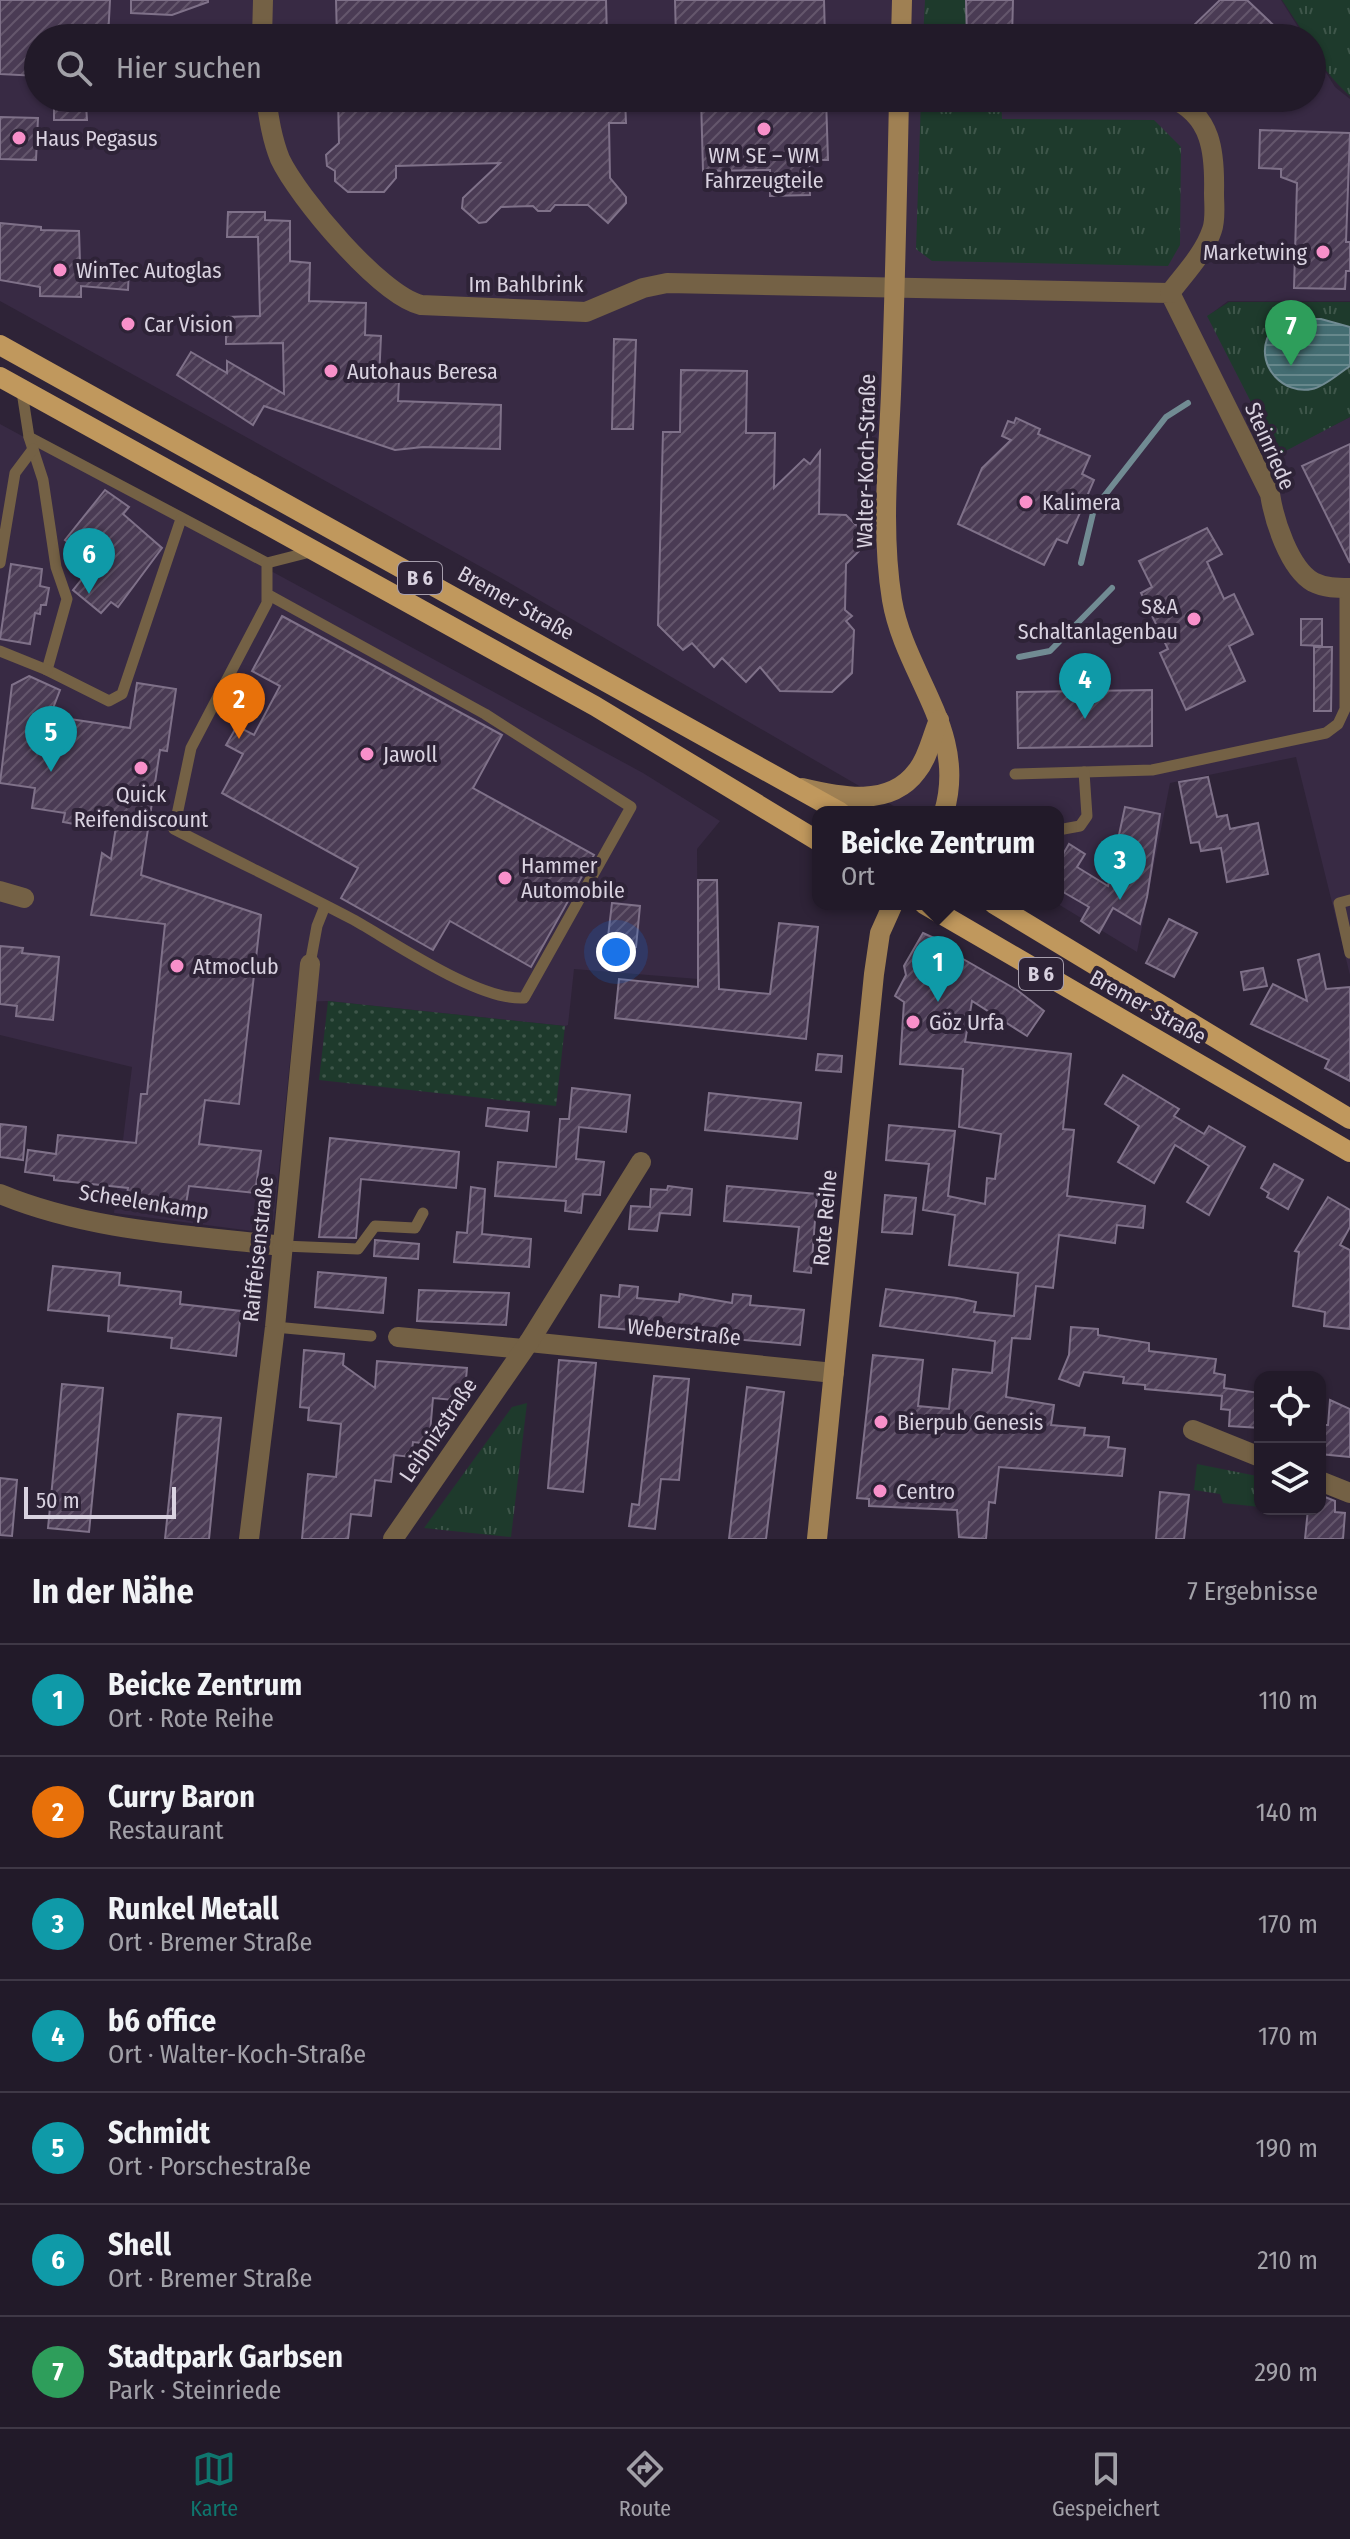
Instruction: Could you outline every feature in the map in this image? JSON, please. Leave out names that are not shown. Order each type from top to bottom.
[{"type":"main road","name":"Bremer Straße","points":[[0,345],[830,806]]},
{"type":"main road","name":"B 6","points":[[0,377],[22,392],[595,706],[812,837]]},
{"type":"main road","name":"Bremer Straße","points":[[934,910],[1350,1152]]},
{"type":"main road","name":"Bremer Straße","points":[[1010,910],[1350,1119]]},
{"type":"street","points":[[262,24],[263,0]]},
{"type":"street","points":[[901,24],[902,0]]},
{"type":"street","name":"Im Bahlbrink","points":[[268,112],[274,144],[299,192],[364,263],[410,303],[432,307],[586,312],[643,288],[667,283],[895,288]]},
{"type":"street","name":"Walter-Koch-Straße","points":[[899,112],[888,467],[889,571],[898,627],[939,720],[950,759],[952,786],[946,806]]},
{"type":"street","points":[[895,288],[1170,293],[1204,249],[1214,227],[1215,150],[1204,125],[1193,112]]},
{"type":"street","name":"Steinriede","points":[[1170,293],[1270,494],[1273,514],[1300,570],[1326,587],[1348,588]]},
{"type":"street","points":[[800,788],[844,797],[895,791],[919,770],[939,720]]},
{"type":"street","points":[[952,786],[957,806]]},
{"type":"street","points":[[0,891],[24,898]]},
{"type":"street","name":"Rote Reihe","points":[[817,1539],[874,974],[880,933],[890,910]]},
{"type":"street","name":"Raiffeisenstraße","points":[[249,1539],[275,1327],[310,964]]},
{"type":"street","name":"Leibnizstraße","points":[[393,1539],[526,1345],[641,1162]]},
{"type":"street","name":"Scheelenkamp","points":[[0,1194],[23,1204],[120,1228],[283,1246]]},
{"type":"street","name":"Leibnizstraße","points":[[398,1337],[526,1345]]},
{"type":"street","name":"Weberstraße","points":[[526,1345],[834,1373]]},
{"type":"street","points":[[1193,1430],[1254,1455]]},
{"type":"street","points":[[1326,1483],[1350,1493]]},
{"type":"lane","points":[[22,392],[31,443],[43,480],[56,567],[67,599],[47,670]]},
{"type":"lane","points":[[31,443],[267,563],[315,551]]},
{"type":"lane","points":[[0,563],[15,473],[31,443]]},
{"type":"lane","points":[[0,651],[109,701],[122,694],[181,519]]},
{"type":"lane","points":[[267,563],[267,594],[267,603],[191,748],[174,829],[475,987],[512,999],[524,998],[631,807],[485,714],[267,594]]},
{"type":"lane","points":[[1015,774],[1152,770],[1326,733],[1338,724],[1345,709],[1348,588]]},
{"type":"lane","points":[[1064,829],[1080,826],[1087,816],[1084,772]]},
{"type":"lane","points":[[1350,900],[1339,903],[1350,953]]},
{"type":"lane","points":[[310,964],[317,926],[325,906]]},
{"type":"lane","points":[[283,1246],[358,1249],[375,1226],[415,1228],[423,1213]]},
{"type":"lane","points":[[275,1327],[371,1336]]},
{"type":"shaded area","points":[[0,0],[1281,0],[1296,24],[24,24],[24,112],[1326,112],[1326,73],[1335,87],[1350,99],[1350,301],[1228,301],[1208,316],[1278,454],[1350,417],[1350,975],[1296,757],[1170,783],[1137,952],[1064,908],[1064,806],[894,806],[503,579],[0,301]]},
{"type":"shaded area","points":[[1283,319],[1321,319],[1350,327],[1350,366],[1317,388],[1302,390],[1283,383],[1269,369],[1265,349],[1268,336]]},
{"type":"shaded area","points":[[0,424],[643,773],[720,821],[697,849],[698,979],[574,969],[568,1025],[565,1026],[328,1001],[296,1002],[274,1220],[252,1231],[114,1213],[132,1067],[0,1035]]},
{"type":"green space","points":[[925,0],[966,0],[967,24],[924,24]]},
{"type":"green space","points":[[1282,0],[1350,0],[1350,96],[1326,70],[1326,24],[1298,24]]},
{"type":"green space","points":[[921,112],[1002,112],[1002,119],[1154,120],[1181,147],[1180,245],[1168,266],[932,261],[916,249]]},
{"type":"green space","points":[[1229,302],[1350,302],[1350,417],[1278,455],[1207,316]]},
{"type":"green space","points":[[328,1001],[565,1026],[556,1106],[319,1080]]},
{"type":"green space","points":[[527,1403],[511,1537],[424,1528],[512,1407]]},
{"type":"green space","points":[[1197,1464],[1254,1475],[1254,1506],[1223,1503],[1220,1494],[1194,1490]]},
{"type":"building","points":[[0,0],[110,0],[109,24],[24,24],[24,75],[0,74]]},
{"type":"building","points":[[131,0],[208,2],[172,15],[131,13]]},
{"type":"building","points":[[336,0],[606,0],[607,24],[337,24]]},
{"type":"building","points":[[675,0],[824,0],[825,24],[676,24]]},
{"type":"building","points":[[966,0],[1013,0],[1012,24],[967,24]]},
{"type":"building","points":[[1220,0],[1247,0],[1272,24],[1195,24]]},
{"type":"building","points":[[54,112],[86,112],[87,120],[54,120]]},
{"type":"building","points":[[338,112],[626,112],[626,123],[609,123],[610,178],[626,197],[626,203],[608,223],[588,205],[555,205],[550,211],[538,211],[533,206],[501,207],[486,222],[479,223],[462,208],[463,198],[500,163],[396,166],[396,178],[384,192],[348,192],[335,181],[335,171],[327,166],[326,155],[339,143]]},
{"type":"building","name":"WM SE – WM Fahrzeugteile","points":[[701,112],[826,112],[828,160],[809,160],[810,195],[770,196],[770,170],[703,171]]},
{"type":"building","name":"Haus Pegasus","points":[[0,117],[38,118],[36,160],[0,159]]},
{"type":"building","points":[[1260,130],[1350,133],[1346,242],[1350,242],[1350,271],[1346,271],[1345,289],[1294,288],[1297,183],[1281,177],[1281,169],[1259,168]]},
{"type":"building","name":"Autohaus Beresa","points":[[228,212],[265,212],[265,220],[290,221],[290,261],[310,263],[309,301],[366,303],[365,335],[381,336],[379,379],[399,380],[398,401],[501,405],[500,449],[423,447],[395,450],[264,406],[253,425],[177,375],[191,352],[227,373],[227,361],[284,394],[283,343],[226,344],[226,317],[260,316],[258,237],[227,237]]},
{"type":"building","points":[[0,223],[41,227],[41,230],[79,231],[80,263],[129,267],[128,290],[81,286],[81,297],[40,296],[40,287],[0,280]]},
{"type":"building","points":[[614,339],[636,340],[633,429],[612,429]]},
{"type":"building","points":[[681,370],[747,371],[746,433],[775,433],[774,488],[804,459],[810,464],[820,451],[819,514],[846,515],[860,529],[859,551],[846,564],[845,610],[852,616],[846,621],[854,630],[852,673],[832,692],[780,691],[760,667],[746,682],[722,658],[714,667],[692,643],[683,650],[658,625],[663,432],[680,432]]},
{"type":"building","name":"Kalimera","points":[[1016,418],[1040,429],[1038,434],[1090,456],[1082,474],[1094,480],[1067,543],[1057,539],[1044,565],[958,524],[982,468],[1011,440],[1002,436],[1008,421],[1014,423]]},
{"type":"building","points":[[1350,444],[1350,563],[1302,466]]},
{"type":"building","points":[[105,490],[129,507],[123,514],[162,548],[118,607],[111,602],[101,613],[73,590],[96,562],[65,540]]},
{"type":"building","name":"S&A Schaltanlagenbau","points":[[1207,528],[1222,554],[1207,562],[1224,599],[1234,594],[1253,634],[1229,646],[1245,681],[1186,710],[1160,653],[1168,649],[1141,593],[1152,587],[1139,561]]},
{"type":"building","points":[[11,564],[42,569],[40,586],[49,588],[46,605],[41,605],[40,614],[35,613],[30,644],[0,639]]},
{"type":"building","name":"Jawoll","points":[[282,616],[502,735],[473,788],[594,855],[531,967],[450,921],[433,950],[341,898],[358,868],[222,793],[243,754],[226,745],[237,726],[254,735],[280,686],[252,671]]},
{"type":"building","points":[[1301,619],[1322,619],[1322,646],[1301,645]]},
{"type":"building","points":[[1314,647],[1332,647],[1331,711],[1314,711]]},
{"type":"building","points":[[29,676],[60,690],[50,716],[130,728],[137,683],[176,689],[167,751],[160,750],[141,875],[261,915],[239,1104],[205,1100],[199,1144],[261,1151],[255,1193],[189,1186],[186,1204],[144,1201],[126,1199],[128,1188],[54,1180],[54,1176],[25,1172],[28,1150],[56,1154],[58,1135],[136,1143],[141,1094],[147,1094],[165,924],[91,915],[102,853],[111,859],[117,820],[86,815],[85,826],[63,822],[65,813],[32,808],[35,788],[0,783],[12,685]]},
{"type":"building","points":[[1152,690],[1152,746],[1018,748],[1017,692]]},
{"type":"building","points":[[1208,777],[1217,817],[1227,815],[1230,829],[1258,823],[1268,874],[1227,882],[1221,848],[1201,851],[1199,842],[1191,843],[1179,782]]},
{"type":"building","points":[[1125,807],[1160,814],[1140,924],[1113,908],[1099,933],[1081,921],[1089,907],[1064,892],[1064,853],[1069,844],[1085,854],[1077,867],[1108,886]]},
{"type":"building","points":[[698,880],[717,880],[719,989],[770,994],[779,923],[818,927],[806,1039],[615,1018],[619,979],[698,987]]},
{"type":"building","points":[[612,903],[640,906],[636,947],[607,945]]},
{"type":"building","points":[[1169,919],[1197,933],[1174,977],[1146,963]]},
{"type":"building","points":[[923,933],[947,944],[944,948],[1017,990],[1044,1011],[1027,1036],[972,1001],[965,1042],[1071,1054],[1063,1129],[1074,1130],[1067,1196],[1145,1206],[1143,1228],[1117,1225],[1115,1243],[1059,1235],[1053,1288],[1036,1286],[1030,1339],[1012,1338],[1006,1397],[1054,1405],[1051,1425],[1085,1428],[1084,1435],[1109,1437],[1108,1447],[1125,1449],[1122,1476],[999,1467],[995,1503],[989,1502],[986,1539],[959,1537],[957,1510],[869,1506],[869,1499],[857,1498],[873,1355],[923,1360],[918,1406],[949,1409],[953,1369],[992,1373],[995,1341],[880,1326],[886,1289],[976,1302],[974,1312],[1014,1316],[1018,1273],[949,1265],[955,1215],[923,1210],[929,1164],[886,1160],[889,1125],[955,1131],[948,1196],[985,1204],[987,1178],[995,1179],[1001,1134],[959,1127],[963,1069],[900,1064],[904,1002],[895,996],[906,975],[904,966]]},
{"type":"building","points":[[0,946],[23,948],[22,953],[59,957],[53,1020],[16,1016],[17,1006],[0,1004]]},
{"type":"building","points":[[1319,954],[1326,989],[1350,987],[1350,1081],[1325,1068],[1329,1060],[1251,1024],[1273,984],[1307,1001],[1298,960]]},
{"type":"building","points":[[1263,968],[1267,986],[1244,990],[1241,972]]},
{"type":"building","points":[[818,1054],[842,1056],[841,1072],[816,1070]]},
{"type":"building","points":[[1123,1075],[1179,1109],[1174,1116],[1204,1134],[1209,1126],[1245,1147],[1209,1215],[1187,1202],[1209,1166],[1175,1145],[1154,1183],[1118,1162],[1139,1126],[1105,1104]]},
{"type":"building","points":[[572,1088],[630,1095],[626,1132],[579,1127],[576,1159],[604,1162],[600,1195],[583,1194],[581,1213],[565,1211],[566,1201],[495,1196],[498,1162],[556,1167],[560,1119],[569,1119]]},
{"type":"building","points":[[709,1093],[801,1103],[797,1139],[705,1130]]},
{"type":"building","points":[[488,1108],[529,1112],[527,1131],[486,1126]]},
{"type":"building","points":[[0,1124],[26,1127],[23,1160],[0,1157]]},
{"type":"building","points":[[330,1138],[459,1152],[456,1188],[361,1179],[356,1238],[319,1237]]},
{"type":"building","points":[[1274,1164],[1303,1180],[1288,1209],[1267,1197],[1269,1193],[1261,1188]]},
{"type":"building","points":[[668,1186],[692,1189],[690,1215],[660,1213],[657,1231],[629,1229],[631,1206],[650,1207],[651,1189],[667,1190]]},
{"type":"building","points":[[727,1186],[817,1194],[811,1273],[794,1271],[799,1227],[724,1221]]},
{"type":"building","points":[[471,1187],[485,1189],[482,1234],[531,1239],[529,1267],[454,1262],[457,1232],[467,1233]]},
{"type":"building","points":[[885,1195],[916,1198],[912,1234],[882,1232]]},
{"type":"building","points":[[1328,1197],[1350,1210],[1350,1227],[1340,1245],[1350,1250],[1350,1329],[1324,1326],[1325,1312],[1293,1306],[1299,1252],[1295,1251]]},
{"type":"building","points":[[375,1240],[419,1244],[418,1259],[374,1256]]},
{"type":"building","points":[[53,1266],[120,1273],[119,1285],[181,1292],[180,1304],[241,1311],[236,1356],[171,1348],[172,1338],[108,1331],[109,1316],[48,1310]]},
{"type":"building","points":[[318,1272],[386,1278],[383,1313],[315,1307]]},
{"type":"building","points":[[620,1285],[638,1287],[637,1298],[679,1302],[680,1294],[732,1303],[733,1294],[751,1296],[750,1305],[804,1310],[800,1345],[599,1327],[601,1295],[619,1297]]},
{"type":"building","points":[[419,1290],[509,1293],[506,1325],[417,1321]]},
{"type":"building","points":[[1071,1327],[1098,1329],[1098,1335],[1149,1343],[1149,1351],[1216,1359],[1214,1373],[1225,1375],[1224,1388],[1254,1392],[1254,1428],[1229,1426],[1230,1410],[1221,1409],[1222,1396],[1145,1389],[1145,1385],[1123,1383],[1124,1377],[1084,1372],[1079,1386],[1059,1379],[1069,1355]]},
{"type":"building","points":[[304,1350],[344,1354],[343,1365],[375,1388],[377,1361],[467,1368],[464,1401],[433,1398],[429,1444],[413,1442],[411,1457],[394,1455],[391,1482],[375,1480],[371,1516],[351,1514],[348,1539],[302,1539],[308,1474],[336,1477],[341,1424],[308,1420],[309,1408],[300,1407]]},
{"type":"building","points":[[559,1360],[596,1363],[583,1492],[548,1488]]},
{"type":"building","points":[[654,1376],[689,1379],[679,1480],[661,1479],[655,1529],[629,1526],[632,1504],[639,1505]]},
{"type":"building","points":[[62,1384],[103,1388],[89,1532],[48,1528]]},
{"type":"building","points":[[747,1387],[784,1392],[766,1539],[729,1539]]},
{"type":"building","points":[[1330,1400],[1350,1409],[1350,1457],[1326,1455]]},
{"type":"building","points":[[178,1414],[221,1418],[209,1539],[165,1539]]},
{"type":"building","points":[[0,1478],[17,1480],[12,1536],[0,1535]]},
{"type":"building","points":[[1160,1492],[1189,1495],[1184,1539],[1156,1539]]},
{"type":"building","points":[[1326,1497],[1335,1501],[1335,1512],[1345,1513],[1343,1539],[1305,1539],[1307,1515],[1326,1515]]},
{"type":"waterway","points":[[1081,563],[1094,509],[1166,417],[1188,403]]},
{"type":"waterway","points":[[1019,657],[1050,651],[1112,588]]},
{"type":"place","name":"WM SE – WM Fahrzeugteile","points":[[764,129]]},
{"type":"place","name":"Haus Pegasus","points":[[19,138]]},
{"type":"place","name":"Marketwing","points":[[1323,252]]},
{"type":"place","name":"WinTec Autoglas","points":[[60,270]]},
{"type":"place","name":"Car Vision","points":[[128,324]]},
{"type":"place","name":"Stadtpark Garbsen","points":[[1291,366]]},
{"type":"place","name":"Autohaus Beresa","points":[[331,371]]},
{"type":"place","name":"Kalimera","points":[[1026,502]]},
{"type":"place","name":"Shell","points":[[89,594]]},
{"type":"place","name":"S&A Schaltanlagenbau","points":[[1194,619]]},
{"type":"place","name":"b6 office","points":[[1085,719]]},
{"type":"place","name":"Curry Baron","points":[[239,739]]},
{"type":"place","name":"Jawoll","points":[[367,754]]},
{"type":"place","name":"Quick Reifendiscount","points":[[141,768]]},
{"type":"place","name":"Schmidt","points":[[51,772]]},
{"type":"place","name":"Hammer Automobile","points":[[505,878]]},
{"type":"place","name":"Runkel Metall","points":[[1120,900]]},
{"type":"place","name":"Atmoclub","points":[[177,966]]},
{"type":"place","name":"Beicke Zentrum","points":[[938,1002]]},
{"type":"place","name":"Göz Urfa","points":[[913,1022]]},
{"type":"place","name":"Bierpub Genesis","points":[[881,1422]]},
{"type":"place","name":"Centro","points":[[880,1491]]}]
